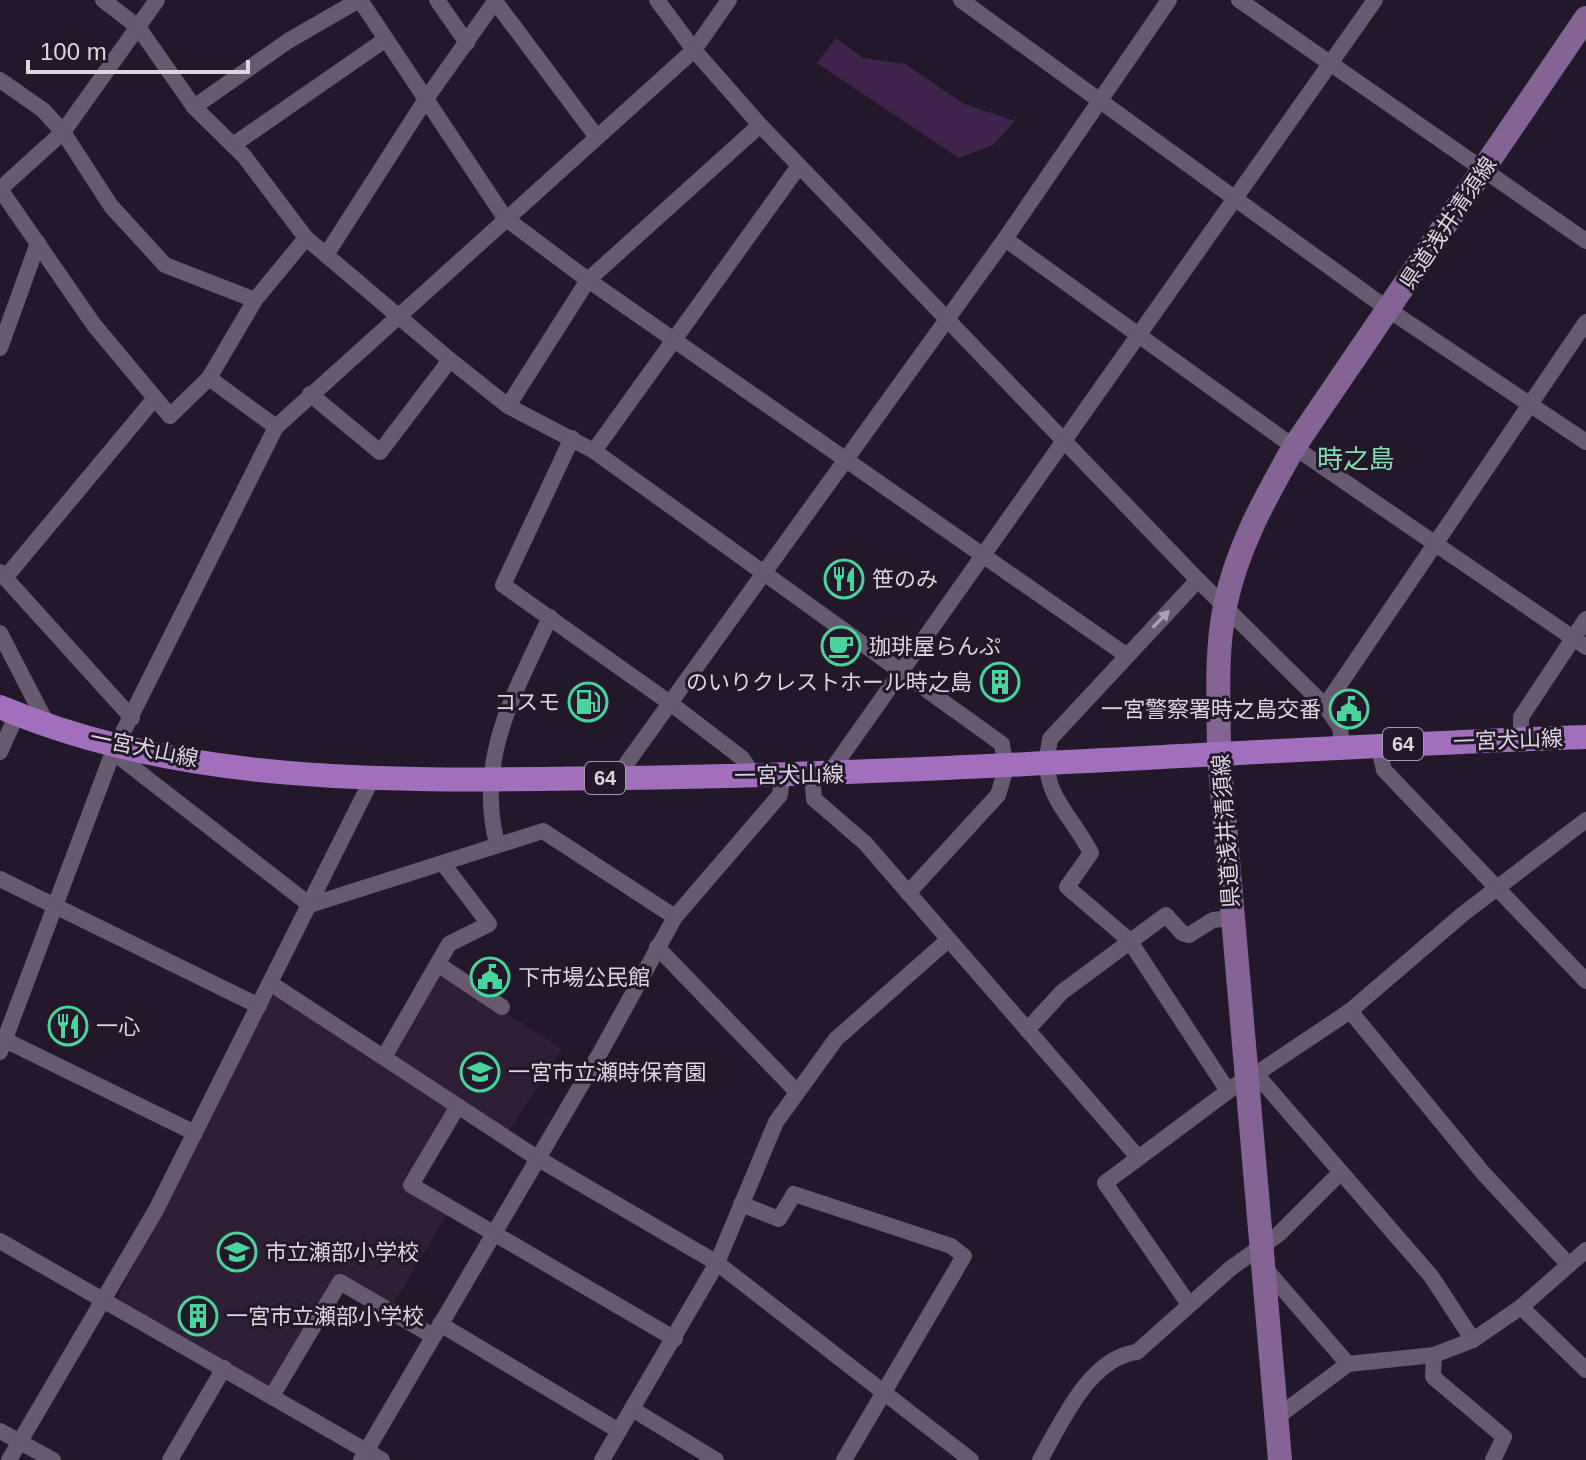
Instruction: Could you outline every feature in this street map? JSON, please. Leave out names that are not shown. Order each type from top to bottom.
[{"type":"main road","name":"県道浅井清須線","points":[[1280,1460],[1244,1081],[1219,756],[1218,665],[1224,608],[1256,513],[1294,447],[1586,18]]},
{"type":"main road","name":"一宮犬山線","points":[[9,710],[114,749],[254,769],[373,777],[489,780],[782,777],[1586,737]]},
{"type":"street","points":[[103,0],[138,27],[194,107],[233,145],[306,238],[450,360],[508,406],[594,451],[1002,744],[1006,768],[998,795],[908,893]]},
{"type":"street","points":[[157,0],[63,132],[0,189],[94,325],[170,416],[209,378],[255,300],[306,238]]},
{"type":"street","points":[[194,107],[288,41],[359,0],[505,218],[588,280],[1126,655]]},
{"type":"street","points":[[437,0],[467,43]]},
{"type":"street","points":[[326,255],[426,99],[495,0],[596,136]]},
{"type":"street","points":[[657,0],[694,50],[760,125],[1065,439],[1224,608],[1325,706],[1340,727],[1342,747]]},
{"type":"street","points":[[195,1133],[2,1046],[7,1009],[54,905],[114,749],[276,427],[694,50],[729,0]]},
{"type":"street","points":[[961,0],[1389,310],[1586,442]]},
{"type":"street","points":[[616,778],[1005,239],[1169,0]]},
{"type":"street","points":[[1239,0],[1586,241]]},
{"type":"street","points":[[1137,1156],[865,843],[814,799],[820,775],[901,670],[1375,0]]},
{"type":"street","points":[[233,145],[386,39]]},
{"type":"street","points":[[0,80],[43,110],[63,132],[111,206],[165,265],[255,300]]},
{"type":"street","points":[[508,406],[588,280],[760,125]]},
{"type":"street","points":[[594,451],[799,166]]},
{"type":"street","points":[[1005,239],[1294,447],[1580,643]]},
{"type":"street","points":[[0,348],[17,310],[38,243]]},
{"type":"street","points":[[1325,706],[1586,322]]},
{"type":"street","points":[[310,394],[380,452],[450,360]]},
{"type":"street","points":[[209,378],[276,427]]},
{"type":"street","points":[[132,718],[2,575],[155,398]]},
{"type":"street","points":[[572,438],[503,585],[670,703],[742,758],[754,776]]},
{"type":"street","points":[[1198,580],[1050,739],[1044,765],[1048,786],[1091,853],[1067,887],[1129,940],[1244,1081],[1341,1172],[1431,1276],[1473,1340]]},
{"type":"street","points":[[497,844],[489,815],[489,780],[500,724],[550,617]]},
{"type":"street","points":[[1521,739],[1521,717],[1580,643],[1586,619]]},
{"type":"street","points":[[0,633],[47,724]]},
{"type":"street","points":[[0,752],[9,710]]},
{"type":"street","points":[[1378,745],[1384,770],[1586,981]]},
{"type":"street","points":[[114,749],[310,905]]},
{"type":"street","points":[[9,1460],[107,1299],[195,1133],[373,777]]},
{"type":"street","points":[[363,1455],[675,917],[780,795],[782,777]]},
{"type":"street","points":[[1188,1303],[1105,1183],[1137,1156],[1350,1011],[1452,924],[1586,820]]},
{"type":"street","points":[[310,905],[444,865],[497,844],[543,831],[675,917]]},
{"type":"street","points":[[384,1057],[449,944],[489,924],[444,865]]},
{"type":"street","points":[[0,879],[259,1006]]},
{"type":"street","points":[[1027,1030],[1062,992],[1166,915],[1182,933],[1189,935],[1213,920],[1232,918]]},
{"type":"street","points":[[602,1460],[717,1263],[776,1122],[855,1018],[948,940]]},
{"type":"street","points":[[657,947],[797,1092]]},
{"type":"street","points":[[439,965],[502,1007]]},
{"type":"street","points":[[270,983],[537,1158],[717,1263],[971,1460]]},
{"type":"street","points":[[1350,1011],[1484,1174],[1569,1265]]},
{"type":"street","points":[[458,1106],[411,1185],[675,1339]]},
{"type":"street","points":[[1040,1460],[1082,1390],[1113,1361],[1124,1354],[1137,1352],[1188,1303],[1263,1257],[1341,1172]]},
{"type":"street","points":[[741,1204],[779,1219],[794,1194],[951,1246],[964,1256],[844,1460]]},
{"type":"street","points":[[0,1241],[107,1299],[272,1396],[363,1455],[382,1460]]},
{"type":"street","points":[[1277,1417],[1348,1364],[1434,1355],[1473,1340],[1521,1307],[1586,1250]]},
{"type":"street","points":[[1263,1257],[1348,1364]]},
{"type":"street","points":[[272,1396],[340,1282],[436,1330],[619,1431]]},
{"type":"street","points":[[1521,1307],[1586,1370]]},
{"type":"street","points":[[1434,1355],[1433,1377],[1504,1437],[1493,1460]]},
{"type":"street","points":[[170,1460],[224,1368]]},
{"type":"street","points":[[632,1409],[716,1460]]},
{"type":"street","points":[[0,1431],[53,1460]]},
{"type":"shaded area","points":[[836,38],[863,58],[905,64],[964,104],[1015,121],[993,145],[959,158],[817,63]]},
{"type":"shaded area","points":[[438,974],[445,974],[562,1049],[509,1131],[393,1057]]},
{"type":"shaded area","points":[[279,996],[458,1106],[411,1185],[451,1208],[392,1305],[339,1278],[267,1388],[120,1303],[119,1294],[272,997]]},
{"type":"place","name":"笹のみ","points":[[844,579]]},
{"type":"place","name":"珈琲屋らんぷ","points":[[841,646]]},
{"type":"place","name":"のいりクレストホール時之島","points":[[1000,682]]},
{"type":"place","name":"コスモ","points":[[588,702]]},
{"type":"place","name":"一宮警察署時之島交番","points":[[1349,709]]},
{"type":"place","name":"下市場公民館","points":[[490,977]]},
{"type":"place","name":"一心","points":[[68,1026]]},
{"type":"place","name":"一宮市立瀬時保育園","points":[[480,1072]]},
{"type":"place","name":"市立瀬部小学校","points":[[237,1252]]},
{"type":"place","name":"一宮市立瀬部小学校","points":[[198,1316]]},
{"type":"district","name":"時之島","points":[[1356,459]]}]
